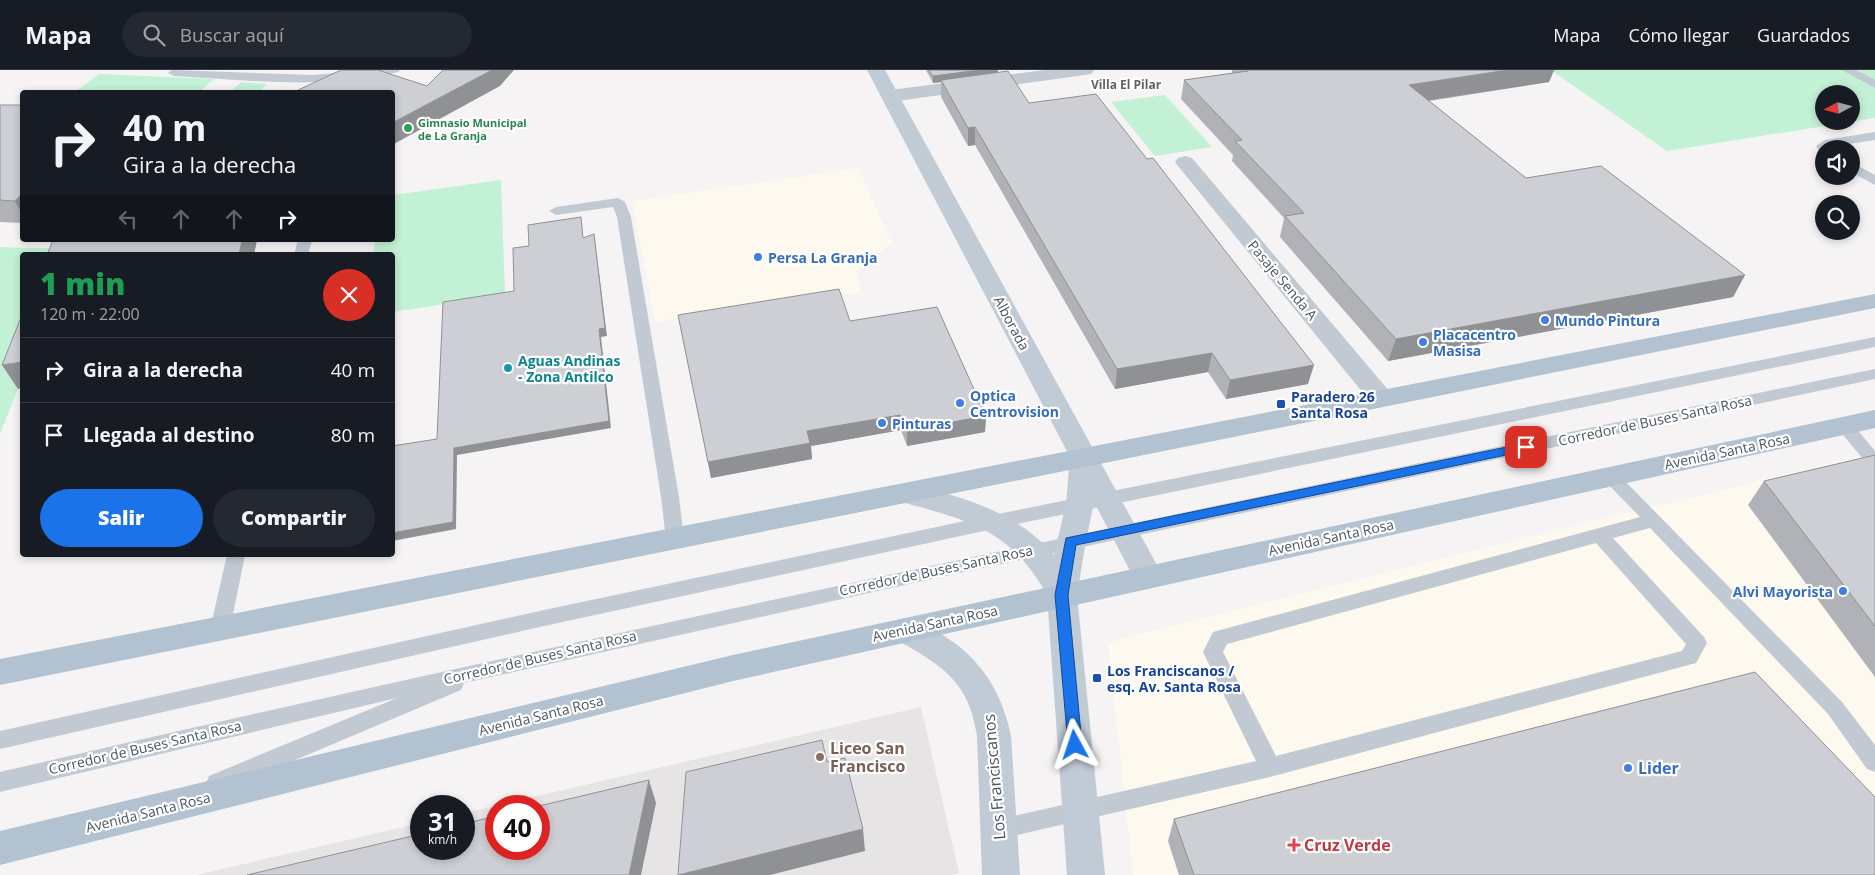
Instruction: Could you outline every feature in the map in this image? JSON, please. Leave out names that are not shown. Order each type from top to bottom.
[{"type":"main road","points":[[0,672],[675,540],[1084,457],[1875,301]]},
{"type":"main road","name":"Avenida Santa Rosa","points":[[0,848],[734,668],[1148,576],[1875,419]]},
{"type":"street","name":"Alborada","points":[[876,70],[1084,457]]},
{"type":"street","points":[[890,96],[1085,70]]},
{"type":"street","name":"Pasaje Senda A","points":[[1185,162],[1381,398]]},
{"type":"street","points":[[1084,457],[1093,501],[1124,530],[1148,576]]},
{"type":"street","points":[[905,493],[965,509],[993,522],[1031,550],[1044,564],[1062,595]]},
{"type":"street","points":[[1086,875],[1062,595],[1071,542],[1093,501]]},
{"type":"street","name":"Los Franciscanos","points":[[905,630],[932,643],[956,660],[972,678],[985,698],[992,717],[1000,829],[1001,875]]},
{"type":"lane","points":[[174,73],[309,78],[369,76],[394,70]]},
{"type":"lane","points":[[1848,70],[1875,84]]},
{"type":"lane","points":[[1850,140],[1875,136]]},
{"type":"lane","points":[[1860,172],[1875,181]]},
{"type":"lane","points":[[556,211],[618,202],[624,217],[670,497],[675,540]]},
{"type":"lane","points":[[0,740],[534,620],[993,522],[1875,342]]},
{"type":"lane","name":"Corredor de Buses Santa Rosa","points":[[0,782],[499,666],[1031,550],[1875,374]]},
{"type":"lane","points":[[1844,426],[1875,462]]},
{"type":"lane","points":[[1610,476],[1800,669],[1835,708],[1875,762]]},
{"type":"lane","points":[[1270,767],[1213,652],[1220,638],[1654,520]]},
{"type":"lane","points":[[1000,829],[1270,767],[1689,657],[1697,643],[1600,535]]},
{"type":"lane","points":[[220,629],[236,557]]},
{"type":"lane","points":[[140,814],[499,666]]},
{"type":"shaded area","name":"Persa La Granja","points":[[858,168],[892,243],[856,271],[862,292],[655,322],[632,201]]},
{"type":"shaded area","points":[[1875,452],[1875,875],[1133,875],[1108,644],[1134,635]]},
{"type":"shaded area","name":"Liceo San Francisco","points":[[921,707],[959,873],[952,875],[196,875],[410,826],[410,860],[475,860],[475,810],[485,808],[485,860],[550,860],[550,795],[542,795]]},
{"type":"green space","points":[[1551,70],[1875,70],[1875,118],[1860,120],[1860,85],[1815,85],[1815,128],[1667,151]]},
{"type":"green space","points":[[99,74],[214,79],[201,90],[78,90]]},
{"type":"green space","points":[[241,82],[267,84],[260,90],[232,90]]},
{"type":"green space","points":[[1165,95],[1212,147],[1155,156],[1111,102]]},
{"type":"green space","points":[[501,180],[505,295],[395,312],[395,252],[373,252],[375,242],[395,242],[395,195]]},
{"type":"green space","points":[[0,247],[72,249],[70,252],[20,252],[20,383],[0,434]]},
{"type":"building","points":[[341,70],[378,70],[427,86],[443,70],[492,70],[395,121],[395,90],[298,90]]},
{"type":"building","points":[[929,70],[980,70],[933,76]]},
{"type":"building","points":[[1248,70],[1508,70],[1409,85],[1526,178],[1601,166],[1745,275],[1396,339],[1285,216],[1304,213],[1235,141],[1242,140],[1184,80]]},
{"type":"building","points":[[1008,71],[1029,103],[1096,94],[1147,159],[1153,158],[1314,365],[1230,380],[1212,353],[1117,369],[975,127],[968,128],[941,80]]},
{"type":"building","points":[[0,105],[20,105],[20,196],[15,201],[0,200]]},
{"type":"building","name":"Aguas Andinas - Zona Antilco","points":[[581,217],[583,238],[594,234],[605,328],[599,329],[609,421],[454,448],[453,522],[395,532],[395,446],[437,439],[443,302],[514,291],[513,248],[529,246],[528,225]]},
{"type":"building","points":[[52,242],[242,242],[240,252],[48,252]]},
{"type":"building","points":[[839,289],[850,321],[937,307],[986,416],[907,430],[900,415],[807,431],[810,443],[708,462],[678,315]]},
{"type":"building","points":[[20,320],[20,362],[2,365]]},
{"type":"building","points":[[1875,455],[1875,626],[1764,481]]},
{"type":"building","name":"Lider","points":[[1755,672],[1875,797],[1875,875],[1194,875],[1174,819]]},
{"type":"building","points":[[822,740],[827,762],[845,758],[863,829],[678,875],[686,772]]},
{"type":"building","points":[[649,780],[629,875],[247,875],[410,837],[410,860],[475,860],[475,821],[485,819],[485,860],[550,860],[550,803]]},
{"type":"place","name":"Gimnasio Municipal de La Granja","points":[[408,128]]},
{"type":"place","name":"Persa La Granja","points":[[758,257]]},
{"type":"place","name":"Mundo Pintura","points":[[1545,320]]},
{"type":"place","name":"Placacentro Masisa","points":[[1423,342]]},
{"type":"place","name":"Aguas Andinas - Zona Antilco","points":[[508,368]]},
{"type":"place","name":"Optica Centrovision","points":[[960,403]]},
{"type":"place","name":"Paradero 26 Santa Rosa","points":[[1281,404]]},
{"type":"place","name":"Pinturas","points":[[882,423]]},
{"type":"place","name":"Alvi Mayorista","points":[[1843,591]]},
{"type":"place","name":"Los Franciscanos / esq. Av. Santa Rosa","points":[[1097,678]]},
{"type":"place","name":"Liceo San Francisco","points":[[820,757]]},
{"type":"place","name":"Lider","points":[[1628,768]]},
{"type":"place","name":"Cruz Verde","points":[[1294,845]]},
{"type":"district","name":"Villa El Pilar","points":[[1126,84]]},
{"type":"route","points":[[1075,745],[1062,595],[1071,542],[1526,447]]}]
